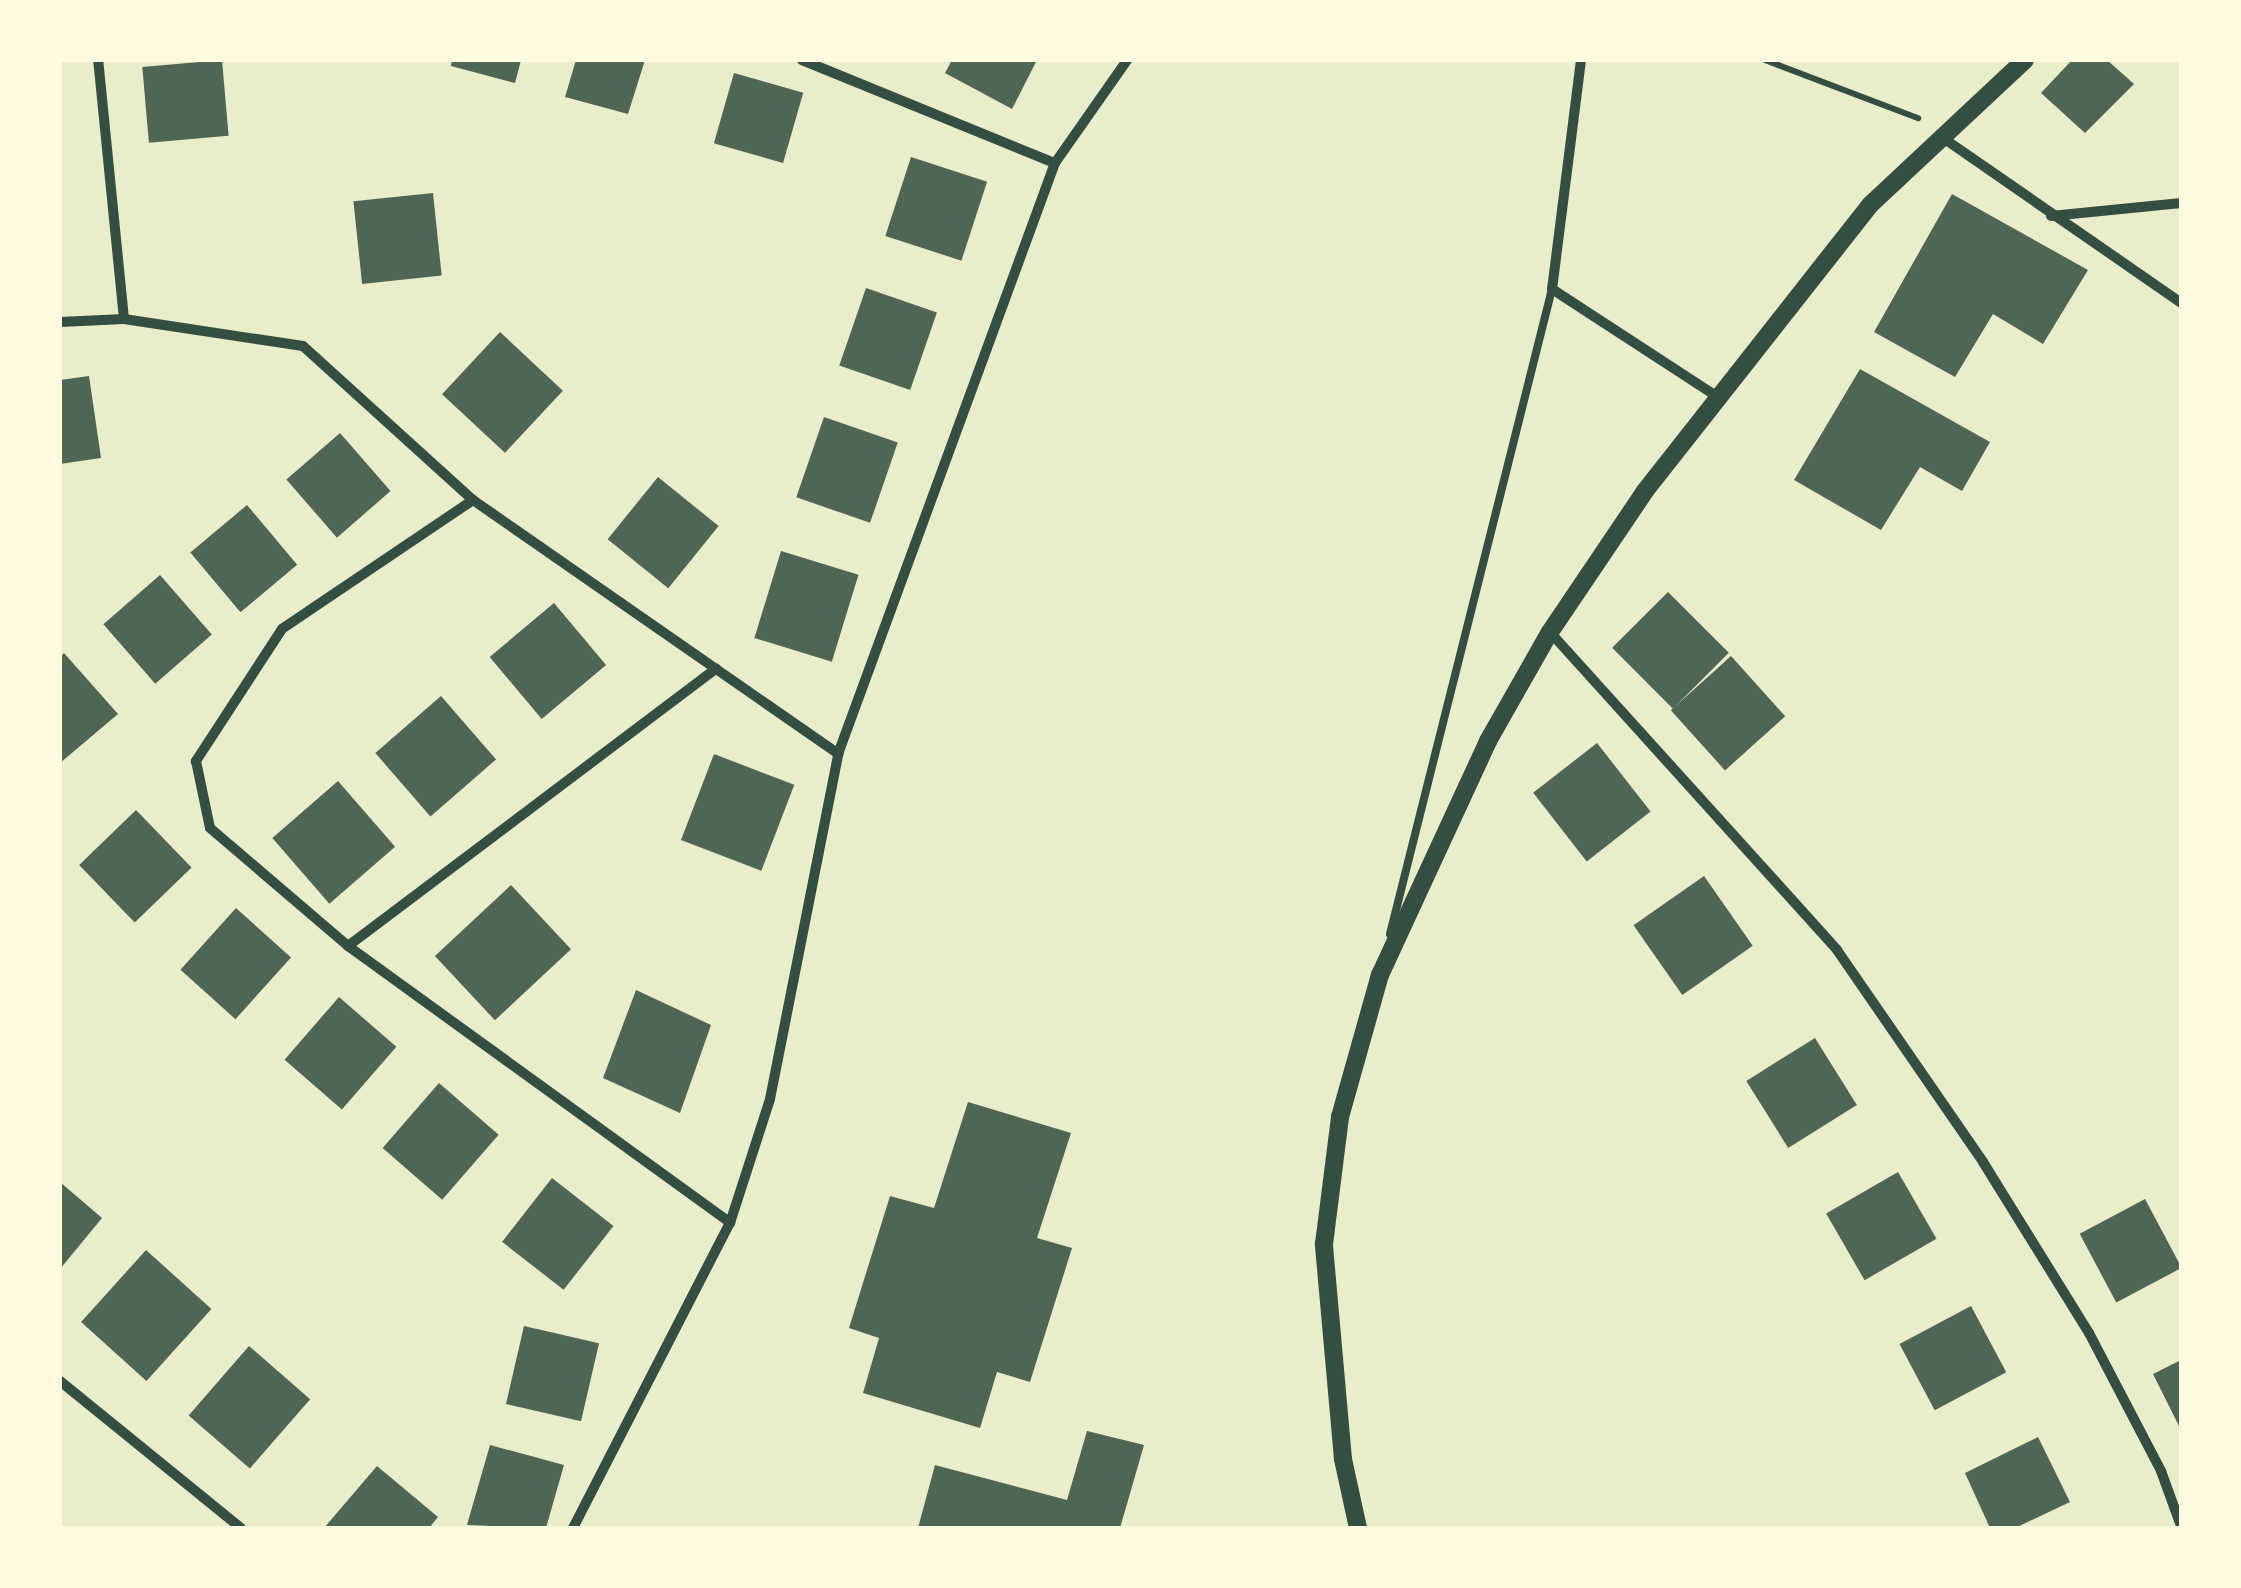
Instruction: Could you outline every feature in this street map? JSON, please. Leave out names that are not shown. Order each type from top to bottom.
[{"type":"street","points":[[98,60],[124,319]]},
{"type":"street","points":[[802,60],[1056,163]]},
{"type":"street","points":[[573,1528],[730,1223],[770,1098],[838,754],[1056,163],[1127,60]]},
{"type":"street","points":[[1581,60],[1552,289],[1720,398]]},
{"type":"street","points":[[1358,1528],[1343,1458],[1324,1244],[1340,1117],[1380,975],[1488,742],[1550,632],[1645,490],[1870,205],[1949,137],[2025,60]]},
{"type":"street","points":[[1949,137],[2050,216],[2181,302]]},
{"type":"street","points":[[2050,216],[2181,203]]},
{"type":"street","points":[[60,322],[124,319],[303,346],[474,500],[838,754]]},
{"type":"street","points":[[474,500],[282,629],[196,761],[210,828],[348,946],[730,1223]]},
{"type":"street","points":[[1550,632],[1837,950],[1983,1162],[2090,1333],[2161,1470],[2181,1526]]},
{"type":"street","points":[[348,946],[716,668]]},
{"type":"street","points":[[60,1381],[241,1528]]},
{"type":"lane","points":[[1380,975],[1552,289]]},
{"type":"path","points":[[1764,60],[1949,137]]},
{"type":"building","points":[[222,60],[229,136],[149,143],[142,67]]},
{"type":"building","points":[[452,60],[521,60],[515,83],[451,66]]},
{"type":"building","points":[[576,60],[645,60],[628,114],[565,97]]},
{"type":"building","points":[[952,60],[1037,60],[1012,109],[945,73]]},
{"type":"building","points":[[2072,60],[2107,60],[2134,84],[2085,133],[2041,93]]},
{"type":"building","points":[[734,73],[803,93],[783,163],[714,143]]},
{"type":"building","points":[[911,157],[987,182],[961,261],[885,236]]},
{"type":"building","points":[[433,193],[442,276],[362,284],[353,201]]},
{"type":"building","points":[[1952,194],[2088,270],[2043,344],[1993,314],[1955,377],[1874,332]]},
{"type":"building","points":[[866,288],[937,312],[910,390],[839,366]]},
{"type":"building","points":[[500,332],[563,391],[505,453],[442,394]]},
{"type":"building","points":[[1860,369],[1990,442],[1962,491],[1920,467],[1881,530],[1794,480]]},
{"type":"building","points":[[89,376],[101,458],[60,464],[60,380]]},
{"type":"building","points":[[824,417],[898,442],[870,523],[796,497]]},
{"type":"building","points":[[340,433],[391,491],[337,538],[286,480]]},
{"type":"building","points":[[658,477],[719,526],[668,588],[608,539]]},
{"type":"building","points":[[247,505],[297,565],[240,612],[190,553]]},
{"type":"building","points":[[781,551],[858,575],[832,662],[754,638]]},
{"type":"building","points":[[160,575],[212,635],[155,684],[103,624]]},
{"type":"building","points":[[1668,592],[1729,653],[1673,709],[1612,648]]},
{"type":"building","points":[[554,603],[606,665],[542,719],[490,657]]},
{"type":"building","points":[[64,653],[118,714],[60,763],[60,657]]},
{"type":"building","points":[[1731,656],[1785,716],[1725,770],[1671,710]]},
{"type":"building","points":[[441,696],[496,759],[430,816],[375,753]]},
{"type":"building","points":[[1597,743],[1651,812],[1587,861],[1533,793]]},
{"type":"building","points":[[714,754],[794,785],[761,871],[681,840]]},
{"type":"building","points":[[338,781],[395,847],[329,904],[272,838]]},
{"type":"building","points":[[136,810],[192,868],[135,922],[79,865]]},
{"type":"building","points":[[1704,876],[1753,946],[1682,995],[1634,925]]},
{"type":"building","points":[[511,885],[571,949],[495,1020],[435,956]]},
{"type":"building","points":[[236,908],[291,958],[235,1019],[180,970]]},
{"type":"building","points":[[636,990],[711,1025],[680,1113],[603,1078]]},
{"type":"building","points":[[339,997],[396,1047],[342,1110],[285,1060]]},
{"type":"building","points":[[1815,1038],[1857,1105],[1788,1148],[1746,1081]]},
{"type":"building","points":[[439,1083],[499,1135],[442,1200],[383,1148]]},
{"type":"building","points":[[968,1102],[1071,1133],[1037,1238],[1072,1248],[1030,1382],[997,1372],[980,1428],[863,1393],[879,1338],[849,1328],[890,1196],[934,1208]]},
{"type":"building","points":[[1898,1172],[1936,1239],[1865,1280],[1826,1214]]},
{"type":"building","points":[[552,1178],[613,1226],[564,1290],[502,1242]]},
{"type":"building","points":[[60,1182],[102,1218],[60,1269]]},
{"type":"building","points":[[2145,1199],[2181,1268],[2116,1303],[2080,1234]]},
{"type":"building","points":[[146,1250],[211,1309],[146,1381],[81,1322]]},
{"type":"building","points":[[1971,1306],[2006,1372],[1935,1410],[1899,1344]]},
{"type":"building","points":[[524,1326],[599,1343],[581,1421],[506,1404]]},
{"type":"building","points":[[249,1346],[310,1399],[250,1469],[189,1415]]},
{"type":"building","points":[[2181,1360],[2181,1430],[2153,1374]]},
{"type":"building","points":[[1087,1431],[1144,1445],[1120,1528],[918,1528],[935,1465],[1067,1500]]},
{"type":"building","points":[[2038,1437],[2070,1502],[2015,1528],[1990,1528],[1965,1473]]},
{"type":"building","points":[[490,1445],[564,1465],[546,1528],[467,1525]]},
{"type":"building","points":[[377,1466],[438,1517],[429,1528],[324,1528]]}]
